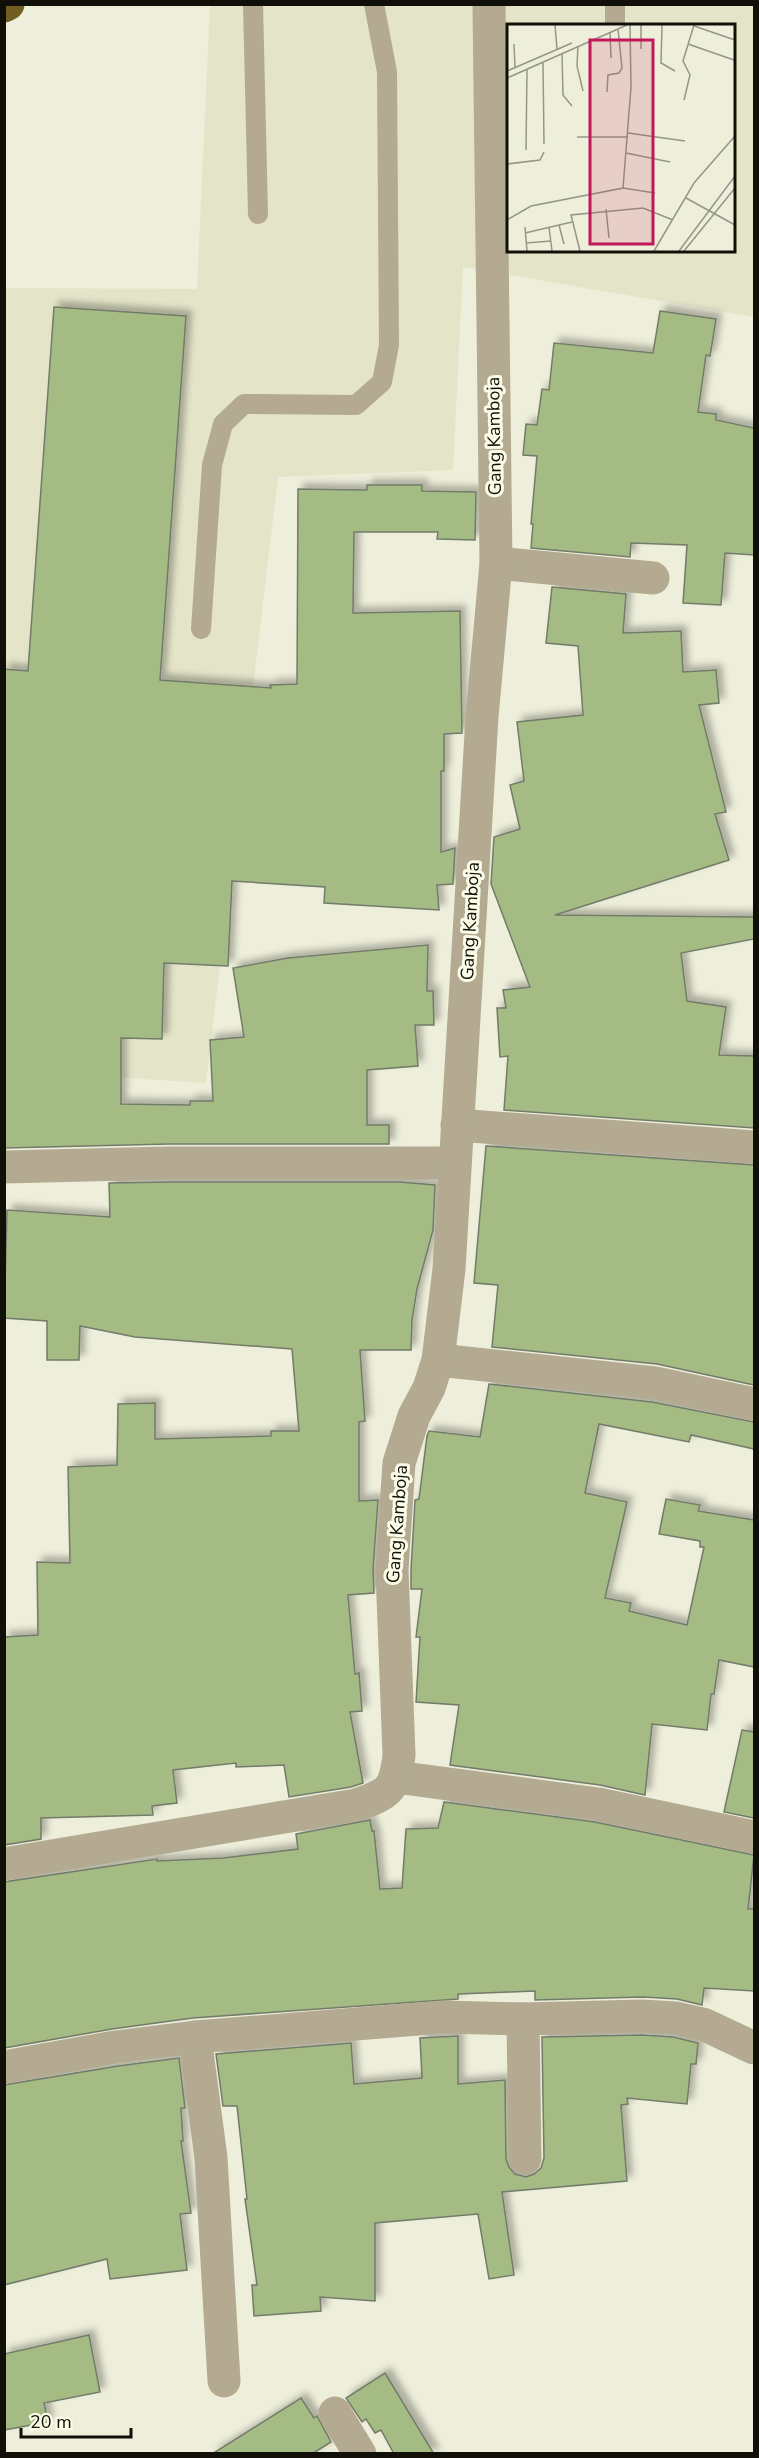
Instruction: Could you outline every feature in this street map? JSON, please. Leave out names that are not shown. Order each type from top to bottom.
[{"type":"street","name":"Gang Kamboja","points":[[396,1777],[399,1755],[392,1570],[399,1463],[414,1416],[429,1388],[438,1360],[449,1269],[482,717],[496,563],[489,4]]},
{"type":"street","points":[[496,563],[653,578]]},
{"type":"street","points":[[458,1125],[754,1147]]},
{"type":"street","points":[[4,1167],[169,1163],[455,1163]]},
{"type":"street","points":[[438,1360],[655,1383],[754,1404]]},
{"type":"street","points":[[4,1864],[356,1805],[385,1794],[396,1777],[598,1803],[754,1837]]},
{"type":"street","points":[[4,2067],[115,2047],[195,2037],[443,2018],[523,2019],[642,2016],[676,2018],[703,2024],[754,2048]]},
{"type":"street","points":[[523,2019],[525,2158]]},
{"type":"street","points":[[195,2037],[211,2158],[225,2380]]},
{"type":"street","points":[[335,2413],[360,2454]]},
{"type":"lane","points":[[253,4],[258,214]]},
{"type":"lane","points":[[201,629],[212,465],[223,424],[244,404],[356,405],[382,381],[389,345],[387,72],[374,4]]},
{"type":"lane","points":[[615,4],[615,24]]},
{"type":"shaded area","points":[[210,5],[754,5],[754,317],[463,267],[453,470],[278,477],[206,1083],[5,1070],[4,288],[197,289]]},
{"type":"building","points":[[54,307],[186,316],[160,680],[271,688],[270,685],[297,684],[298,489],[367,490],[367,485],[422,485],[422,491],[476,492],[475,540],[437,539],[438,532],[354,532],[353,613],[460,611],[462,733],[444,734],[444,771],[441,771],[441,852],[455,848],[453,884],[437,885],[439,910],[324,903],[325,887],[232,881],[228,966],[164,963],[162,1039],[121,1038],[121,1104],[190,1105],[190,1101],[213,1101],[210,1040],[244,1037],[233,968],[288,958],[428,945],[427,991],[433,991],[434,1025],[415,1025],[418,1066],[367,1070],[367,1125],[389,1125],[389,1144],[169,1144],[4,1148],[4,669],[28,671]]},
{"type":"building","points":[[660,311],[716,319],[710,356],[706,355],[698,412],[716,414],[716,420],[754,428],[754,555],[725,553],[721,605],[683,603],[687,545],[631,543],[630,557],[531,548],[537,456],[523,455],[526,424],[537,425],[542,389],[549,390],[554,343],[653,353]]},
{"type":"building","points":[[552,587],[626,594],[623,633],[681,631],[683,672],[716,670],[719,703],[699,705],[726,812],[715,814],[729,860],[555,915],[754,917],[754,939],[681,953],[687,1001],[726,1007],[719,1055],[754,1056],[754,1128],[504,1110],[508,1056],[500,1057],[497,1008],[506,1008],[503,990],[530,987],[491,884],[494,837],[520,829],[510,785],[524,781],[517,722],[583,715],[578,646],[546,643]]},
{"type":"building","points":[[486,1146],[754,1165],[754,1385],[657,1364],[492,1347],[498,1285],[474,1283]]},
{"type":"building","points":[[400,1182],[435,1185],[433,1230],[417,1289],[412,1320],[411,1350],[360,1350],[365,1421],[359,1422],[359,1501],[378,1500],[373,1569],[374,1593],[348,1595],[355,1674],[359,1673],[362,1711],[350,1712],[363,1783],[289,1797],[284,1765],[236,1767],[236,1763],[173,1770],[177,1803],[152,1806],[153,1815],[41,1818],[41,1839],[4,1845],[4,1637],[38,1635],[37,1562],[70,1563],[68,1467],[117,1465],[118,1404],[155,1403],[155,1439],[271,1436],[271,1431],[299,1431],[292,1349],[135,1337],[80,1326],[79,1360],[47,1360],[47,1321],[4,1318],[7,1210],[110,1217],[109,1183]]},
{"type":"building","points":[[489,1384],[652,1402],[754,1422],[754,1449],[691,1435],[689,1442],[599,1424],[585,1493],[627,1502],[605,1598],[631,1603],[629,1611],[687,1625],[704,1547],[700,1547],[700,1541],[659,1534],[666,1499],[700,1505],[698,1511],[754,1520],[754,1667],[719,1660],[714,1694],[711,1694],[707,1730],[652,1724],[645,1795],[600,1785],[450,1765],[459,1705],[416,1702],[420,1637],[416,1637],[422,1589],[411,1589],[411,1570],[415,1500],[419,1499],[427,1436],[429,1431],[480,1437]]},
{"type":"building","points":[[742,1730],[754,1732],[754,1818],[724,1812]]},
{"type":"building","points":[[444,1802],[595,1822],[754,1855],[748,1909],[754,1909],[754,1991],[704,1988],[702,2005],[677,1999],[643,1997],[535,2000],[535,1991],[458,1994],[458,1999],[193,2018],[112,2029],[4,2048],[4,1882],[157,1859],[157,1861],[223,1858],[298,1849],[296,1834],[370,1820],[372,1831],[374,1831],[380,1889],[402,1888],[406,1829],[438,1828]]},
{"type":"building","points":[[642,2035],[673,2037],[698,2043],[696,2064],[691,2064],[687,2104],[627,2098],[628,2104],[621,2105],[627,2181],[502,2192],[514,2275],[489,2279],[478,2214],[375,2223],[375,2301],[320,2297],[321,2311],[254,2316],[252,2285],[257,2285],[245,2199],[247,2199],[237,2106],[223,2106],[216,2054],[351,2043],[354,2084],[422,2078],[420,2038],[458,2036],[458,2084],[505,2080],[506,2159],[515,2174],[526,2177],[541,2168],[544,2158],[542,2037]]},
{"type":"building","points":[[179,2058],[185,2108],[181,2108],[183,2141],[181,2141],[191,2213],[180,2214],[187,2270],[110,2279],[107,2259],[4,2285],[4,2085]]},
{"type":"building","points":[[89,2335],[100,2392],[44,2403],[48,2422],[4,2430],[4,2354]]},
{"type":"building","points":[[385,2373],[434,2454],[394,2454],[381,2430],[375,2433],[366,2419],[362,2422],[346,2398]]},
{"type":"building","points":[[301,2398],[314,2418],[317,2416],[331,2442],[312,2454],[212,2454]]}]
